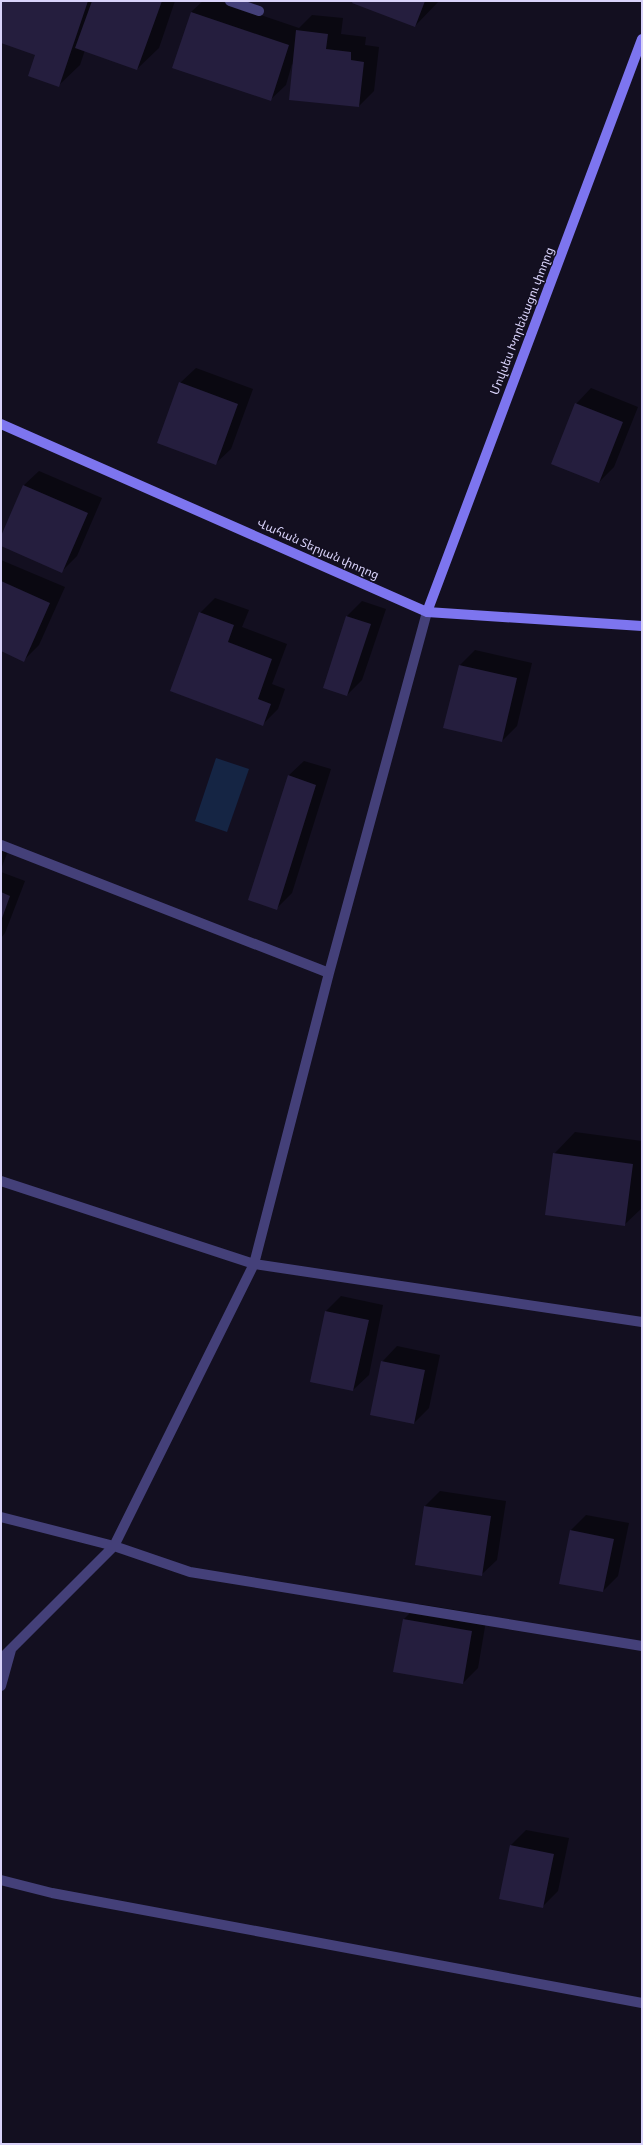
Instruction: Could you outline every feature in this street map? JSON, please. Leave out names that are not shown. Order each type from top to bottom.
[{"type":"street","points":[[230,1],[259,11]]},
{"type":"street","name":"Մովսես Խորենացու փողոց","points":[[427,612],[642,39]]},
{"type":"street","name":"Վահան Տերյան փողոց","points":[[1,424],[427,612],[642,626]]},
{"type":"street","points":[[1,1659],[114,1546],[254,1264],[329,973],[427,612]]},
{"type":"street","points":[[1,845],[329,973]]},
{"type":"street","points":[[1,1181],[254,1264],[642,1322]]},
{"type":"street","points":[[1,1517],[114,1546],[190,1572],[642,1646]]},
{"type":"street","points":[[1,1686],[11,1648]]},
{"type":"street","points":[[1,1880],[52,1893],[642,2004]]},
{"type":"water","points":[[216,758],[249,769],[227,832],[195,821]]},
{"type":"building","points":[[1,1],[88,1],[59,87],[28,76],[35,55],[1,43]]},
{"type":"building","points":[[92,1],[162,1],[137,70],[75,48]]},
{"type":"building","points":[[353,1],[425,1],[415,27],[352,3]]},
{"type":"building","points":[[191,12],[289,45],[271,101],[172,68]]},
{"type":"building","points":[[296,30],[328,34],[326,49],[351,52],[351,60],[364,62],[359,107],[289,100]]},
{"type":"building","points":[[179,382],[238,404],[216,465],[157,443]]},
{"type":"building","points":[[575,403],[623,422],[599,483],[551,464]]},
{"type":"building","points":[[23,485],[88,513],[62,573],[1,546],[1,536]]},
{"type":"building","points":[[1,581],[50,603],[24,662],[1,651]]},
{"type":"building","points":[[199,612],[234,625],[228,642],[272,659],[258,699],[271,704],[263,726],[170,691]]},
{"type":"building","points":[[346,616],[371,624],[347,696],[323,688]]},
{"type":"building","points":[[459,665],[517,678],[502,742],[443,728]]},
{"type":"building","points":[[288,775],[316,785],[277,910],[248,900]]},
{"type":"building","points":[[1,892],[10,896],[1,921]]},
{"type":"building","points":[[553,1153],[633,1164],[625,1226],[545,1215]]},
{"type":"building","points":[[325,1311],[369,1320],[353,1391],[310,1382]]},
{"type":"building","points":[[381,1361],[425,1370],[414,1424],[370,1415]]},
{"type":"building","points":[[424,1506],[491,1516],[482,1576],[415,1565]]},
{"type":"building","points":[[570,1530],[614,1539],[603,1592],[559,1584]]},
{"type":"building","points":[[403,1619],[472,1631],[463,1684],[393,1672]]},
{"type":"building","points":[[510,1845],[554,1854],[543,1908],[499,1899]]}]
